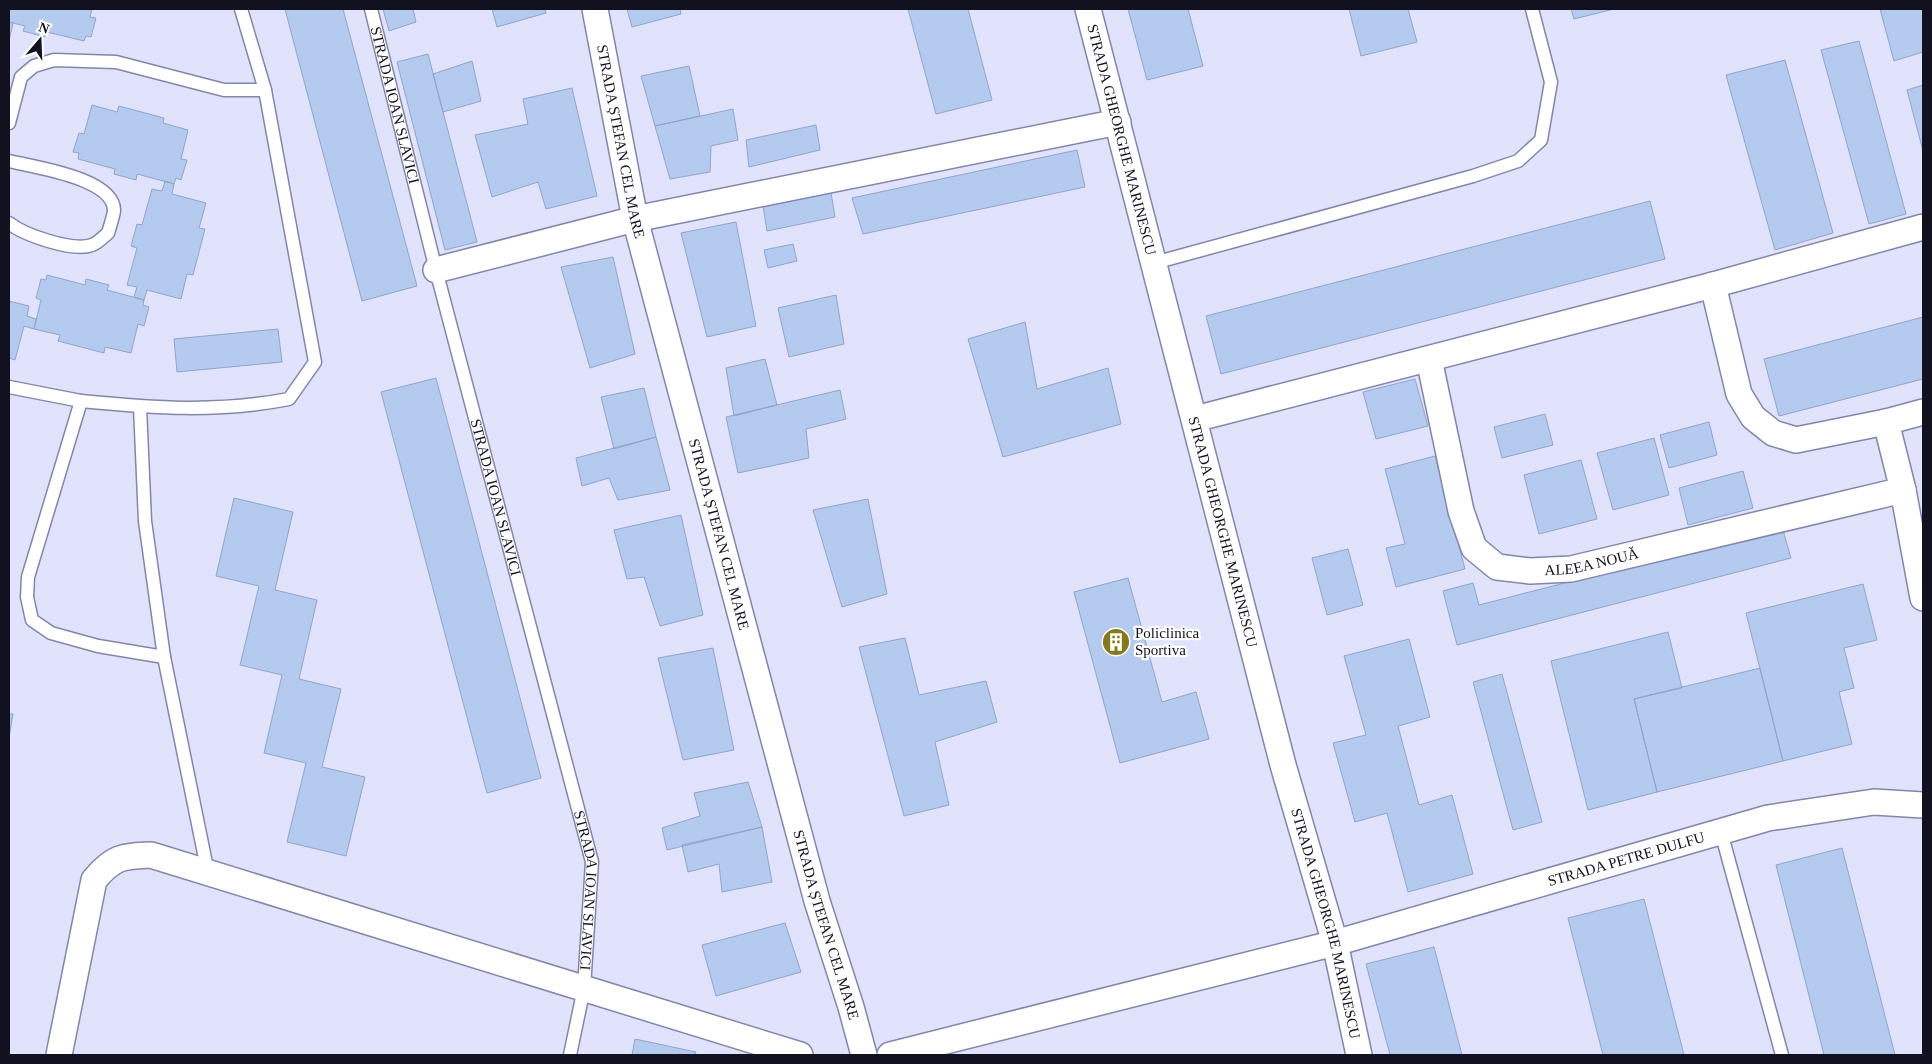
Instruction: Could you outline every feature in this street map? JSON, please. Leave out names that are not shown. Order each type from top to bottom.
[{"type":"street","name":"STRADA ȘTEFAN CEL MARE","points":[[595,9],[635,219],[817,901],[851,1007],[864,1055]]},
{"type":"street","name":"STRADA GHEORGHE MARINESCU","points":[[1088,9],[1283,765],[1335,943],[1359,1055]]},
{"type":"street","points":[[436,270],[635,219],[1118,122]]},
{"type":"street","points":[[1195,419],[1713,285],[1923,227]]},
{"type":"street","points":[[1713,285],[1739,394],[1752,417],[1773,433],[1796,440],[1886,422],[1923,412]]},
{"type":"street","name":"ALEEA NOUĂ","points":[[1429,359],[1461,510],[1474,548],[1497,567],[1530,571],[1571,569],[1903,490]]},
{"type":"street","points":[[1886,422],[1903,490],[1923,598]]},
{"type":"street","name":"STRADA PETRE DULFU","points":[[890,1055],[1335,943],[1768,818],[1874,802],[1923,805]]},
{"type":"street","name":"STRADA IOAN SLAVICI","points":[[59,1055],[94,880],[107,865],[123,856],[151,854],[800,1055]]},
{"type":"lane","points":[[9,387],[81,401],[140,407],[172,409],[251,406],[289,400],[315,362],[265,90],[241,9]]},
{"type":"lane","name":"STRADA IOAN SLAVICI","points":[[371,9],[436,270],[592,862],[584,988],[570,1055]]},
{"type":"lane","points":[[1154,263],[1473,176],[1518,161],[1541,140],[1550,82],[1532,9]]},
{"type":"lane","points":[[9,123],[21,77],[34,66],[54,60],[116,62],[224,90],[265,90]]},
{"type":"lane","points":[[9,161],[91,182],[105,192],[114,210],[108,233],[92,245],[84,246],[74,246],[20,232],[9,223]]},
{"type":"lane","points":[[81,401],[28,577],[27,597],[32,620],[51,633],[98,646],[164,657]]},
{"type":"lane","points":[[140,407],[145,521],[164,657],[208,873]]},
{"type":"lane","points":[[1721,832],[1782,1055]]},
{"type":"building","points":[[9,9],[92,9],[90,17],[96,18],[91,37],[86,36],[84,41],[47,32],[45,37],[23,31],[25,26],[9,22]]},
{"type":"building","points":[[285,9],[343,9],[417,286],[362,301]]},
{"type":"building","points":[[383,9],[413,9],[416,22],[389,31]]},
{"type":"building","points":[[492,9],[545,9],[546,13],[497,27]]},
{"type":"building","points":[[627,9],[680,9],[681,14],[632,27]]},
{"type":"building","points":[[908,9],[968,9],[992,100],[936,114]]},
{"type":"building","points":[[1128,9],[1188,9],[1203,66],[1147,80]]},
{"type":"building","points":[[1349,9],[1408,9],[1417,42],[1361,56]]},
{"type":"building","points":[[1571,9],[1614,9],[1574,19]]},
{"type":"building","points":[[1880,9],[1923,9],[1923,52],[1894,61]]},
{"type":"building","points":[[9,22],[13,23],[9,41]]},
{"type":"building","points":[[1859,41],[1906,214],[1869,224],[1821,50]]},
{"type":"building","points":[[428,54],[477,242],[445,250],[397,62]]},
{"type":"building","points":[[1785,60],[1833,233],[1775,250],[1726,75]]},
{"type":"building","points":[[472,61],[481,101],[443,112],[433,74]]},
{"type":"building","points":[[689,66],[700,116],[655,126],[641,76]]},
{"type":"building","points":[[1923,85],[1923,151],[1907,90]]},
{"type":"building","points":[[572,88],[597,196],[546,209],[538,182],[492,197],[475,135],[528,124],[523,99]]},
{"type":"building","points":[[92,105],[117,112],[119,106],[164,118],[163,123],[188,130],[181,159],[187,160],[181,180],[176,178],[174,184],[137,174],[136,180],[114,174],[115,169],[78,159],[79,153],[73,152],[79,133],[84,134]]},
{"type":"building","points":[[733,109],[738,140],[711,146],[710,172],[670,179],[655,126]]},
{"type":"building","points":[[816,125],[820,150],[749,167],[746,140]]},
{"type":"building","points":[[1077,150],[1085,187],[863,234],[852,198]]},
{"type":"building","points":[[165,181],[174,184],[172,194],[206,203],[199,228],[205,229],[193,275],[187,274],[181,299],[147,290],[144,300],[134,297],[137,287],[127,285],[137,248],[131,246],[137,224],[142,225],[152,189],[162,191]]},
{"type":"building","points":[[831,193],[835,217],[767,231],[763,206]]},
{"type":"building","points":[[1650,201],[1665,259],[1221,374],[1206,316]]},
{"type":"building","points":[[736,222],[756,326],[707,337],[681,233]]},
{"type":"building","points":[[793,244],[797,261],[768,268],[764,250]]},
{"type":"building","points":[[613,257],[635,354],[590,368],[561,267]]},
{"type":"building","points":[[47,275],[85,285],[86,279],[109,285],[107,290],[144,300],[143,305],[149,307],[144,326],[138,324],[131,353],[105,347],[104,353],[58,341],[60,335],[34,329],[41,300],[36,298],[41,279],[46,280]]},
{"type":"building","points":[[836,295],[844,344],[789,357],[778,308]]},
{"type":"building","points":[[9,301],[29,306],[27,316],[36,319],[34,329],[24,326],[15,360],[9,358]]},
{"type":"building","points":[[1923,317],[1923,379],[1779,416],[1764,359]]},
{"type":"building","points":[[1025,322],[1037,389],[1108,368],[1121,424],[1003,457],[968,339]]},
{"type":"building","points":[[278,329],[282,362],[177,372],[174,339]]},
{"type":"building","points":[[765,359],[777,405],[734,416],[726,368]]},
{"type":"building","points":[[436,378],[541,778],[487,793],[381,392]]},
{"type":"building","points":[[1415,379],[1428,426],[1376,439],[1363,392]]},
{"type":"building","points":[[644,388],[656,437],[614,449],[601,397]]},
{"type":"building","points":[[840,390],[846,419],[806,429],[809,458],[738,473],[726,417]]},
{"type":"building","points":[[1545,414],[1553,445],[1502,458],[1494,427]]},
{"type":"building","points":[[1709,422],[1717,455],[1669,468],[1660,435]]},
{"type":"building","points":[[656,437],[670,490],[618,500],[609,478],[582,486],[576,458]]},
{"type":"building","points":[[1654,438],[1669,495],[1613,510],[1597,453]]},
{"type":"building","points":[[1435,456],[1465,569],[1396,587],[1386,548],[1405,544],[1385,469]]},
{"type":"building","points":[[1581,460],[1597,519],[1539,534],[1524,475]]},
{"type":"building","points":[[1743,471],[1753,508],[1688,525],[1679,488]]},
{"type":"building","points":[[234,498],[293,512],[275,590],[317,600],[299,679],[341,689],[322,767],[365,777],[346,856],[287,842],[306,763],[264,753],[282,675],[240,665],[259,586],[216,576]]},
{"type":"building","points":[[868,499],[887,594],[842,607],[813,510]]},
{"type":"building","points":[[681,515],[703,615],[660,626],[644,577],[627,579],[614,530]]},
{"type":"building","points":[[1782,527],[1791,558],[1457,645],[1443,591],[1473,583],[1479,605]]},
{"type":"building","points":[[1348,549],[1363,605],[1327,615],[1312,558]]},
{"type":"building","name":"Policlinica Sportiva","points":[[1128,578],[1162,702],[1196,692],[1209,739],[1120,763],[1074,592]]},
{"type":"building","points":[[1863,584],[1877,640],[1844,648],[1854,688],[1839,692],[1852,744],[1783,761],[1746,613]]},
{"type":"building","points":[[1668,632],[1682,688],[1634,699],[1657,792],[1588,810],[1551,661]]},
{"type":"building","points":[[905,638],[919,695],[986,681],[997,722],[935,742],[949,805],[904,816],[859,647]]},
{"type":"building","points":[[1409,639],[1430,717],[1398,726],[1419,805],[1452,795],[1473,874],[1408,892],[1387,813],[1355,822],[1333,743],[1366,735],[1344,656]]},
{"type":"building","points":[[713,648],[734,750],[683,760],[658,658]]},
{"type":"building","points":[[1760,668],[1783,761],[1657,792],[1634,699]]},
{"type":"building","points":[[1502,674],[1542,822],[1513,830],[1473,682]]},
{"type":"building","points":[[9,714],[13,714],[9,738]]},
{"type":"building","points":[[748,782],[762,827],[667,850],[662,828],[700,816],[694,793]]},
{"type":"building","points":[[762,827],[772,882],[722,892],[719,864],[688,872],[682,845]]},
{"type":"building","points":[[1842,848],[1895,1055],[1824,1055],[1776,865]]},
{"type":"building","points":[[1644,899],[1684,1055],[1603,1055],[1568,918]]},
{"type":"building","points":[[785,923],[801,972],[716,996],[702,945]]},
{"type":"building","points":[[1434,947],[1462,1055],[1390,1055],[1366,964]]},
{"type":"building","points":[[635,1039],[696,1052],[695,1055],[632,1055]]},
{"type":"place","name":"Policlinica Sportiva","points":[[1116,642]]}]
